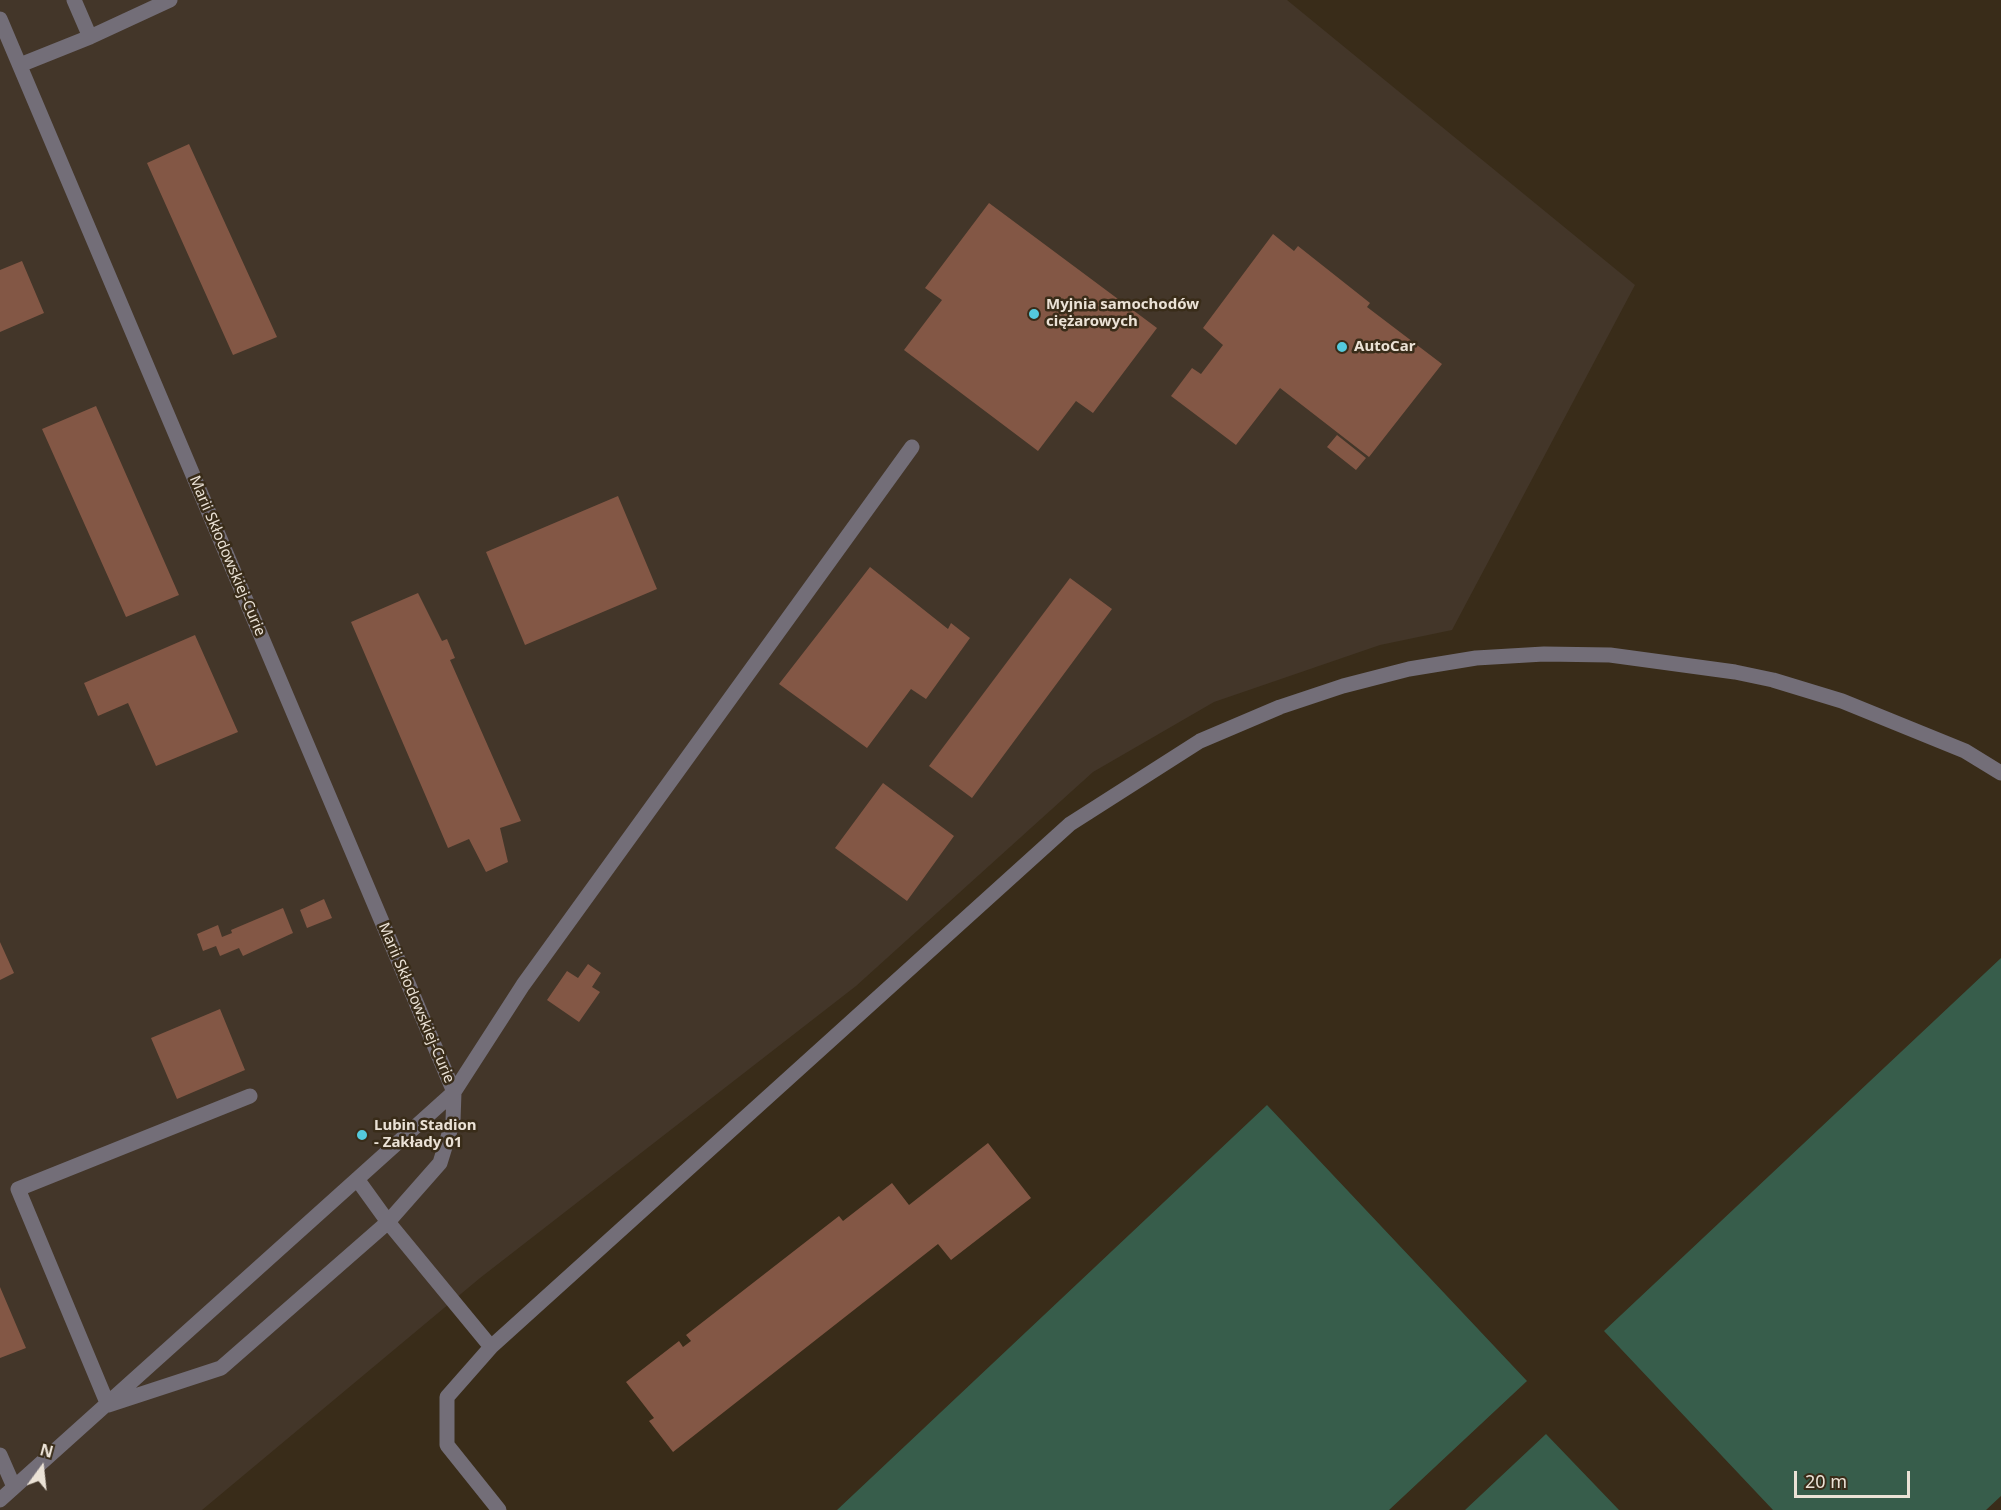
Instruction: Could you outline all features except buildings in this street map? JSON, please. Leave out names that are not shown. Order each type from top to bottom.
[{"type":"street","points":[[74,0],[90,37]]},
{"type":"street","points":[[20,65],[90,37],[170,0]]},
{"type":"street","name":"Marii Skłodowskiej-Curie","points":[[0,19],[454,1092],[453,1122],[440,1163],[388,1222],[221,1368],[108,1405]]},
{"type":"street","points":[[454,1092],[523,985],[912,447]]},
{"type":"street","points":[[499,1510],[447,1445],[447,1397],[491,1347],[1070,824],[1200,741],[1280,707],[1387,675],[1453,662],[1544,654],[1610,655],[1735,672],[1773,680],[1842,700],[1965,751],[2001,773]]},
{"type":"street","name":"Marii Skłodowskiej-Curie","points":[[0,1500],[454,1092]]},
{"type":"street","points":[[108,1405],[18,1189],[250,1096]]},
{"type":"street","points":[[357,1179],[388,1222],[491,1347]]},
{"type":"street","points":[[0,1455],[14,1488]]},
{"type":"shaded area","points":[[0,0],[1287,0],[1635,285],[1452,630],[1380,645],[1214,702],[1093,772],[856,986],[480,1278],[202,1510],[0,1510]]},
{"type":"green space","points":[[2001,958],[2001,1496],[1986,1510],[1773,1510],[1604,1331]]},
{"type":"green space","points":[[1267,1105],[1527,1381],[1389,1510],[837,1510]]},
{"type":"green space","points":[[1546,1434],[1619,1510],[1465,1510]]},
{"type":"place","name":"Myjnia samochodów ciężarowych","points":[[1034,314]]},
{"type":"place","name":"AutoCar","points":[[1342,347]]},
{"type":"place","name":"Lubin Stadion - Zakłady 01","points":[[362,1135]]}]
